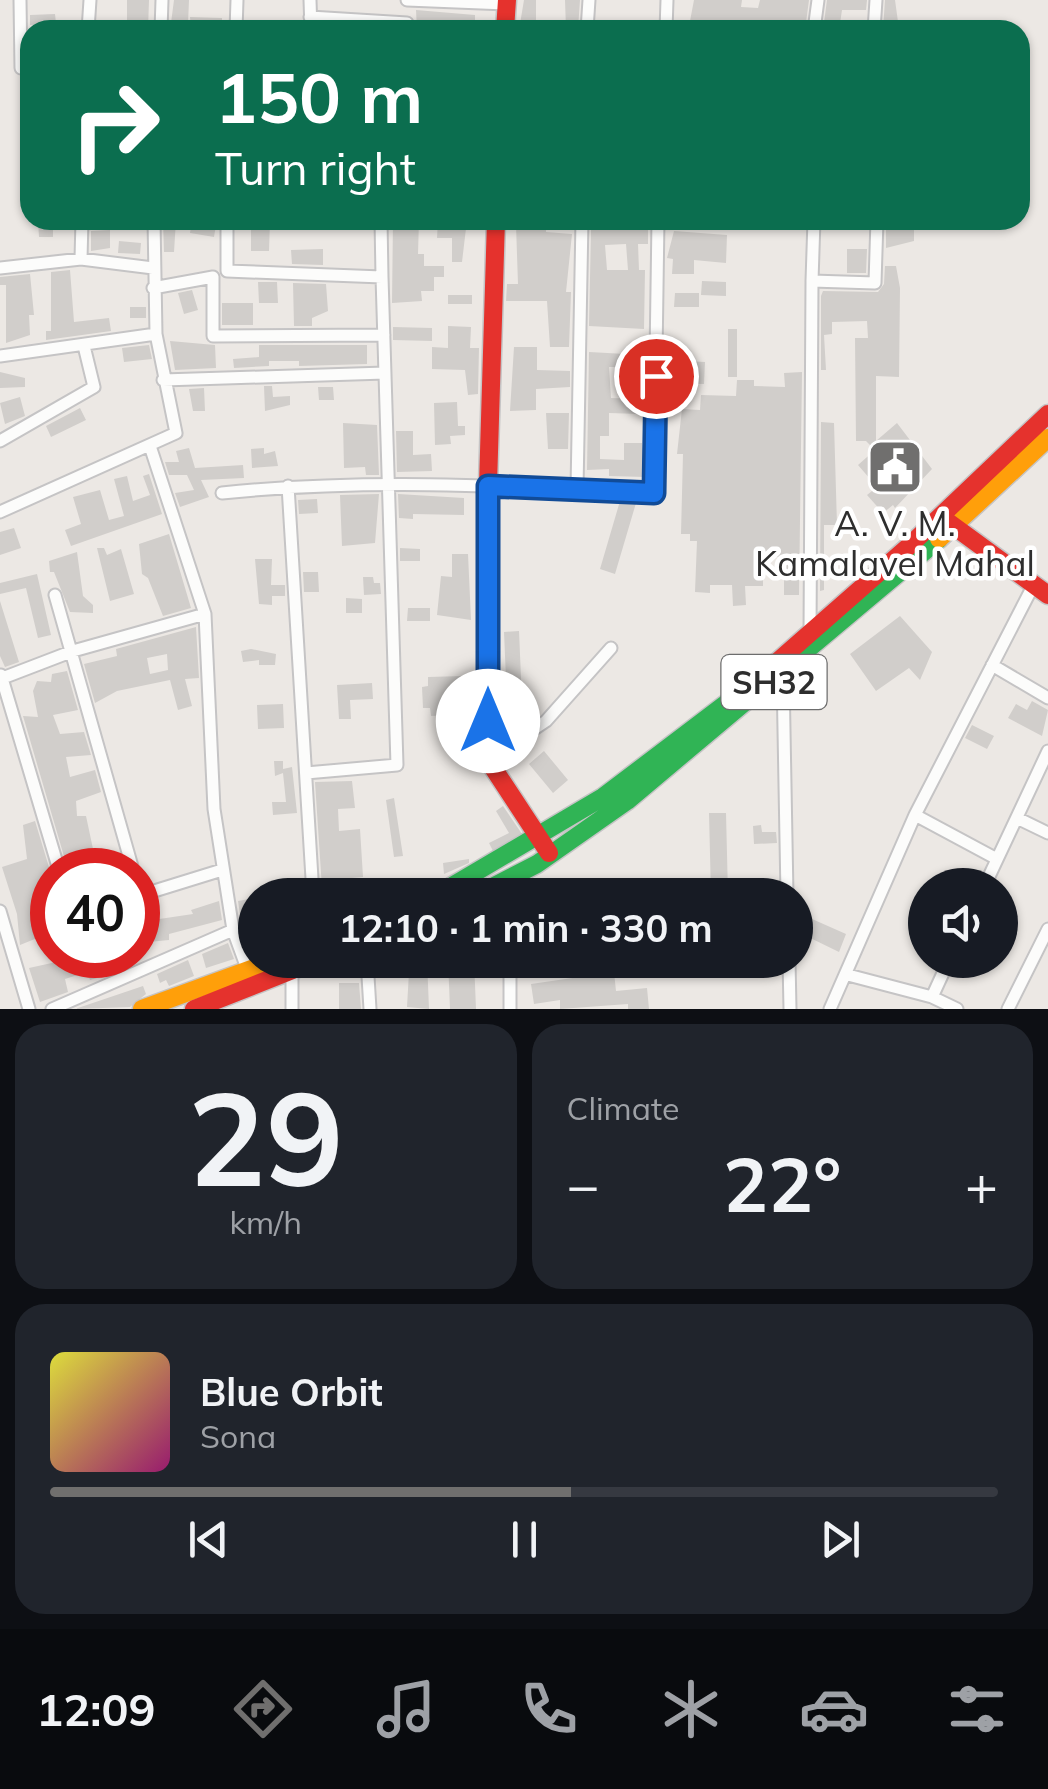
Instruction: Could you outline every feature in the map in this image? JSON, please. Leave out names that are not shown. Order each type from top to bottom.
[{"type":"main road","points":[[496,230],[488,486],[488,760],[544,846]]},
{"type":"main road","name":"SH32","points":[[474,878],[544,846],[642,789],[782,674],[948,522],[1048,414]]},
{"type":"main road","name":"SH32","points":[[515,878],[544,846],[1048,438]]},
{"type":"main road","points":[[948,522],[1040,591]]},
{"type":"main road","points":[[142,1009],[238,975]]},
{"type":"main road","points":[[194,1009],[257,978]]},
{"type":"street","points":[[407,0],[506,2]]},
{"type":"street","points":[[81,259],[82,230]]},
{"type":"street","points":[[0,512],[176,433],[156,334],[154,230]]},
{"type":"street","points":[[226,271],[227,230]]},
{"type":"street","points":[[306,773],[397,765],[381,230]]},
{"type":"street","points":[[577,489],[580,230]]},
{"type":"street","points":[[222,493],[288,486],[488,486],[654,493],[658,230]]},
{"type":"street","points":[[810,634],[814,230]]},
{"type":"street","points":[[812,281],[876,284],[878,230]]},
{"type":"street","points":[[0,268],[81,259],[152,268]]},
{"type":"street","points":[[154,288],[226,271],[382,276]]},
{"type":"street","points":[[213,277],[213,336],[384,335]]},
{"type":"street","points":[[0,356],[156,334]]},
{"type":"street","points":[[0,441],[94,387],[84,346]]},
{"type":"street","points":[[163,380],[385,373]]},
{"type":"street","points":[[150,446],[205,614],[214,809],[238,944]]},
{"type":"street","points":[[288,486],[312,878]]},
{"type":"street","points":[[830,1009],[916,815],[992,666],[1040,591]]},
{"type":"street","points":[[55,595],[127,848]]},
{"type":"street","points":[[53,848],[1,676],[205,614]]},
{"type":"street","points":[[488,760],[546,721],[612,648]]},
{"type":"street","points":[[992,666],[1048,698]]},
{"type":"street","points":[[782,674],[787,878]]},
{"type":"street","points":[[993,868],[1048,751]]},
{"type":"street","points":[[916,815],[997,860]]},
{"type":"street","points":[[1017,818],[1048,833]]},
{"type":"street","points":[[160,886],[222,870]]},
{"type":"street","points":[[0,911],[29,1009]]},
{"type":"street","points":[[1008,1009],[1048,929]]},
{"type":"street","points":[[52,1009],[233,930]]},
{"type":"street","points":[[848,975],[932,997],[957,1009]]},
{"type":"street","points":[[286,978],[292,1009]]},
{"type":"street","points":[[367,978],[370,1009]]},
{"type":"street","points":[[510,978],[510,1009]]},
{"type":"street","points":[[789,978],[790,1009]]},
{"type":"street","points":[[932,997],[941,978]]},
{"type":"building","points":[[127,0],[149,0],[148,20],[127,20]]},
{"type":"building","points":[[174,0],[189,0],[188,20],[171,20]]},
{"type":"building","points":[[524,0],[536,0],[536,20],[521,20]]},
{"type":"building","points":[[565,0],[580,0],[579,20],[566,20]]},
{"type":"building","points":[[694,0],[742,0],[741,7],[758,8],[760,0],[809,0],[806,20],[690,20]]},
{"type":"building","points":[[827,0],[867,0],[866,10],[842,10],[840,20],[824,20]]},
{"type":"building","points":[[885,0],[895,0],[898,20],[884,20]]},
{"type":"building","points":[[416,10],[475,15],[475,20],[416,20]]},
{"type":"building","points":[[55,14],[56,20],[30,20],[30,15]]},
{"type":"building","points":[[190,17],[222,18],[222,20]]},
{"type":"building","points":[[39,230],[53,230],[53,237],[39,237]]},
{"type":"building","points":[[110,230],[110,248],[91,251],[91,231]]},
{"type":"building","points":[[163,230],[175,230],[174,252],[164,252]]},
{"type":"building","points":[[190,230],[215,230],[214,237],[190,233]]},
{"type":"building","points":[[251,230],[270,230],[269,251],[251,251]]},
{"type":"building","points":[[393,230],[419,230],[418,254],[424,254],[424,266],[444,266],[444,277],[434,277],[434,291],[421,291],[422,301],[392,303]]},
{"type":"building","points":[[437,230],[466,230],[462,262],[452,262],[452,238],[437,238]]},
{"type":"building","points":[[516,230],[572,234],[566,292],[571,292],[569,347],[550,347],[547,301],[506,301],[507,284],[518,284]]},
{"type":"building","points":[[591,230],[648,230],[648,244],[638,244],[639,270],[645,270],[644,329],[589,326]],"holes":[[[626,244],[628,270],[607,270],[605,245]]]},
{"type":"building","points":[[886,230],[914,230],[914,241],[886,248]]},
{"type":"building","points":[[674,231],[727,235],[726,263],[694,260],[694,274],[672,274],[673,259],[667,258]]},
{"type":"building","points":[[119,241],[141,243],[140,254],[118,253]]},
{"type":"building","points":[[323,249],[323,265],[292,264],[291,250]]},
{"type":"building","points":[[847,249],[867,249],[866,273],[847,273]]},
{"type":"building","points":[[885,266],[896,266],[900,288],[899,377],[876,376],[876,441],[897,423],[932,469],[895,508],[893,505],[883,513],[867,495],[877,487],[858,465],[875,450],[866,441],[856,441],[855,338],[868,338],[867,321],[832,322],[832,334],[824,335],[826,370],[821,370],[821,296],[823,291],[878,292],[884,284]]},
{"type":"building","points":[[70,270],[74,322],[109,318],[111,331],[46,340],[46,331],[51,331],[51,272]]},
{"type":"building","points":[[30,274],[34,315],[29,315],[30,335],[6,343],[6,285],[0,285],[0,277]]},
{"type":"building","points":[[702,281],[726,282],[726,296],[701,295]]},
{"type":"building","points":[[258,282],[277,282],[278,303],[259,303]]},
{"type":"building","points":[[293,283],[326,284],[328,311],[312,318],[312,326],[294,326]]},
{"type":"building","points":[[192,290],[198,310],[184,314],[178,293]]},
{"type":"building","points":[[675,293],[699,293],[699,307],[674,307]]},
{"type":"building","points":[[448,295],[472,295],[472,304],[448,304]]},
{"type":"building","points":[[222,303],[253,303],[253,325],[222,325]]},
{"type":"building","points":[[130,307],[146,307],[146,318],[130,318]]},
{"type":"building","points":[[448,326],[471,327],[470,348],[479,348],[478,394],[468,395],[465,370],[432,369],[432,347],[448,348]]},
{"type":"building","points":[[393,327],[432,328],[432,341],[393,340]]},
{"type":"building","points":[[728,329],[737,329],[737,377],[728,377]]},
{"type":"building","points":[[170,341],[215,345],[216,368],[175,370]]},
{"type":"building","points":[[149,345],[152,359],[124,362],[122,348]]},
{"type":"building","points":[[259,345],[367,345],[367,364],[299,366],[299,361],[269,361],[269,366],[234,368],[233,359],[259,357]]},
{"type":"building","points":[[514,347],[537,347],[537,370],[570,371],[570,387],[536,389],[536,410],[510,411]]},
{"type":"building","points":[[589,352],[644,355],[643,375],[628,375],[628,367],[609,367],[611,398],[639,399],[639,414],[609,413],[609,436],[600,436],[600,459],[624,460],[624,443],[642,443],[645,477],[609,476],[609,469],[587,470]]},
{"type":"building","points":[[665,360],[705,362],[704,384],[666,383]]},
{"type":"building","points":[[0,372],[25,378],[25,387],[0,388]]},
{"type":"building","points":[[802,372],[799,595],[784,595],[784,557],[763,557],[763,586],[745,586],[746,605],[733,606],[732,585],[710,585],[710,593],[695,592],[697,541],[690,541],[690,534],[681,534],[683,454],[677,454],[682,409],[700,410],[701,395],[736,396],[737,380],[754,380],[754,386],[785,387],[784,373]]},
{"type":"building","points":[[264,386],[272,386],[273,397],[290,396],[290,405],[265,411]]},
{"type":"building","points":[[318,387],[333,387],[334,400],[319,400]]},
{"type":"building","points":[[204,388],[205,411],[193,411],[189,389]]},
{"type":"building","points":[[20,397],[25,416],[5,424],[0,403]]},
{"type":"building","points":[[457,402],[458,426],[465,426],[465,435],[450,436],[451,444],[435,445],[434,403]]},
{"type":"building","points":[[80,408],[86,420],[51,437],[46,426]]},
{"type":"building","points":[[546,413],[569,413],[568,449],[548,449]]},
{"type":"building","points":[[821,422],[834,423],[837,525],[824,525],[824,590],[820,591]]},
{"type":"building","points":[[343,423],[377,425],[379,475],[366,475],[365,467],[344,468]]},
{"type":"building","points":[[396,431],[413,431],[413,455],[431,454],[432,471],[397,472]]},
{"type":"building","points":[[189,448],[195,468],[243,465],[244,478],[201,480],[209,497],[180,507],[175,493],[194,490],[187,475],[169,475],[165,462],[179,462],[176,451]]},
{"type":"building","points":[[264,448],[264,454],[275,451],[278,466],[252,468],[251,449]]},
{"type":"building","points":[[149,474],[162,514],[71,546],[65,530],[81,524],[73,497],[100,490],[109,520],[124,516],[114,479],[127,476],[133,501],[150,495],[143,476]]},
{"type":"building","points":[[379,494],[375,543],[342,546],[340,495]]},
{"type":"building","points":[[398,494],[464,498],[464,515],[413,514],[413,519],[399,518]]},
{"type":"building","points":[[317,499],[318,513],[299,514],[298,500]]},
{"type":"building","points":[[620,501],[636,503],[615,574],[600,569]]},
{"type":"building","points":[[14,528],[21,548],[0,555],[0,532]]},
{"type":"building","points":[[169,534],[191,608],[163,616],[148,578],[142,574],[139,544]]},
{"type":"building","points":[[97,548],[104,548],[107,555],[121,549],[134,594],[110,601]]},
{"type":"building","points":[[400,548],[420,549],[420,561],[400,561]]},
{"type":"building","points":[[77,552],[83,596],[93,605],[93,613],[70,612],[54,572],[50,572],[49,561]]},
{"type":"building","points":[[452,554],[468,554],[471,620],[437,615],[441,576],[452,577]]},
{"type":"building","points":[[255,559],[272,559],[271,585],[285,585],[285,596],[272,596],[272,605],[259,604]]},
{"type":"building","points":[[303,572],[318,572],[319,592],[304,592]]},
{"type":"building","points":[[37,574],[51,635],[38,638],[26,588],[0,594],[0,583]]},
{"type":"building","points":[[363,577],[373,577],[374,583],[380,583],[381,594],[364,595]]},
{"type":"building","points":[[346,598],[362,599],[362,613],[346,613]]},
{"type":"building","points":[[0,601],[19,662],[5,667],[0,656]]},
{"type":"building","points":[[408,608],[430,608],[430,621],[407,621]]},
{"type":"building","points":[[900,616],[932,652],[920,680],[909,668],[876,691],[850,654]]},
{"type":"building","points":[[196,627],[199,678],[185,679],[192,706],[178,710],[170,680],[117,691],[95,703],[84,664],[117,656],[116,649]],"holes":[[[167,654],[168,670],[150,674],[147,658]]]},
{"type":"building","points":[[519,631],[522,701],[507,702],[504,632]]},
{"type":"building","points":[[241,651],[276,654],[275,665],[259,665],[259,660],[243,662]]},
{"type":"building","points":[[67,671],[78,710],[53,715],[60,734],[84,732],[91,755],[66,757],[70,777],[95,770],[101,792],[76,801],[77,816],[86,816],[93,848],[62,848],[23,716],[38,717],[33,691],[37,681],[51,682],[52,674]]},
{"type":"building","points":[[463,676],[469,714],[431,716],[430,708],[423,708],[422,687],[428,686],[428,677]]},
{"type":"building","points":[[372,683],[373,699],[350,700],[351,719],[339,719],[337,685]]},
{"type":"building","points":[[1032,701],[1048,710],[1042,736],[1008,718],[1016,704],[1027,710]]},
{"type":"building","points":[[283,704],[284,728],[258,729],[257,705]]},
{"type":"building","points":[[972,725],[994,736],[987,749],[965,738]]},
{"type":"building","points":[[544,751],[568,780],[553,793],[529,764]]},
{"type":"building","points":[[274,761],[283,761],[283,769],[292,767],[297,813],[273,815],[272,802],[286,802],[283,773],[275,776]]},
{"type":"building","points":[[352,781],[355,808],[338,809],[339,831],[360,829],[363,877],[321,878],[315,782]]},
{"type":"building","points":[[394,798],[403,856],[394,857],[386,800]]},
{"type":"building","points":[[503,806],[522,834],[493,851],[489,843],[509,833],[496,811]]},
{"type":"building","points":[[709,813],[726,813],[728,878],[711,878]]},
{"type":"building","points":[[35,821],[43,848],[30,848],[30,941],[20,945],[17,914],[2,867],[27,859],[23,825]]},
{"type":"building","points":[[761,825],[762,832],[776,832],[777,843],[754,844],[753,826]]},
{"type":"building","points":[[469,859],[469,863],[444,874],[443,863]]},
{"type":"building","points":[[219,901],[222,920],[169,934],[169,940],[160,941],[160,919],[193,914],[191,910]]},
{"type":"building","points":[[813,919],[846,934],[839,952],[813,939]]},
{"type":"building","points":[[228,943],[234,959],[206,968],[202,954]]},
{"type":"building","points":[[188,960],[194,976],[169,986],[166,980],[160,983],[160,973]]},
{"type":"building","points":[[32,978],[68,978],[65,979],[68,992],[40,1002]]},
{"type":"building","points":[[409,978],[428,978],[429,1009],[407,1007]]},
{"type":"building","points":[[449,978],[475,978],[476,1009],[450,1009]]},
{"type":"building","points":[[572,978],[615,978],[616,991],[647,988],[649,1009],[628,1009],[628,1004],[560,1009],[560,1000],[534,1004],[531,984]]},
{"type":"building","points":[[339,983],[359,983],[361,1009],[339,1009]]},
{"type":"building","points":[[143,986],[146,994],[130,1007],[75,1009]]},
{"type":"traffic: fast","points":[[510,878],[537,864],[627,801],[939,539]]},
{"type":"traffic: fast","points":[[466,878],[603,797],[752,684]]},
{"type":"traffic: slow","points":[[939,539],[1048,438]]},
{"type":"traffic: slow","points":[[142,1009],[238,974]]},
{"type":"traffic: jam","points":[[506,20],[507,0]]},
{"type":"traffic: jam","points":[[496,230],[488,485],[488,760],[549,853]]},
{"type":"traffic: jam","points":[[752,684],[908,547],[1048,414]]},
{"type":"traffic: jam","points":[[944,519],[1048,595]]},
{"type":"traffic: jam","points":[[194,1009],[272,978]]},
{"type":"place","name":"A. V. M. Kamalavel Mahal","points":[[895,467]]},
{"type":"route","points":[[488,721],[488,486],[654,493],[656,376]]}]
